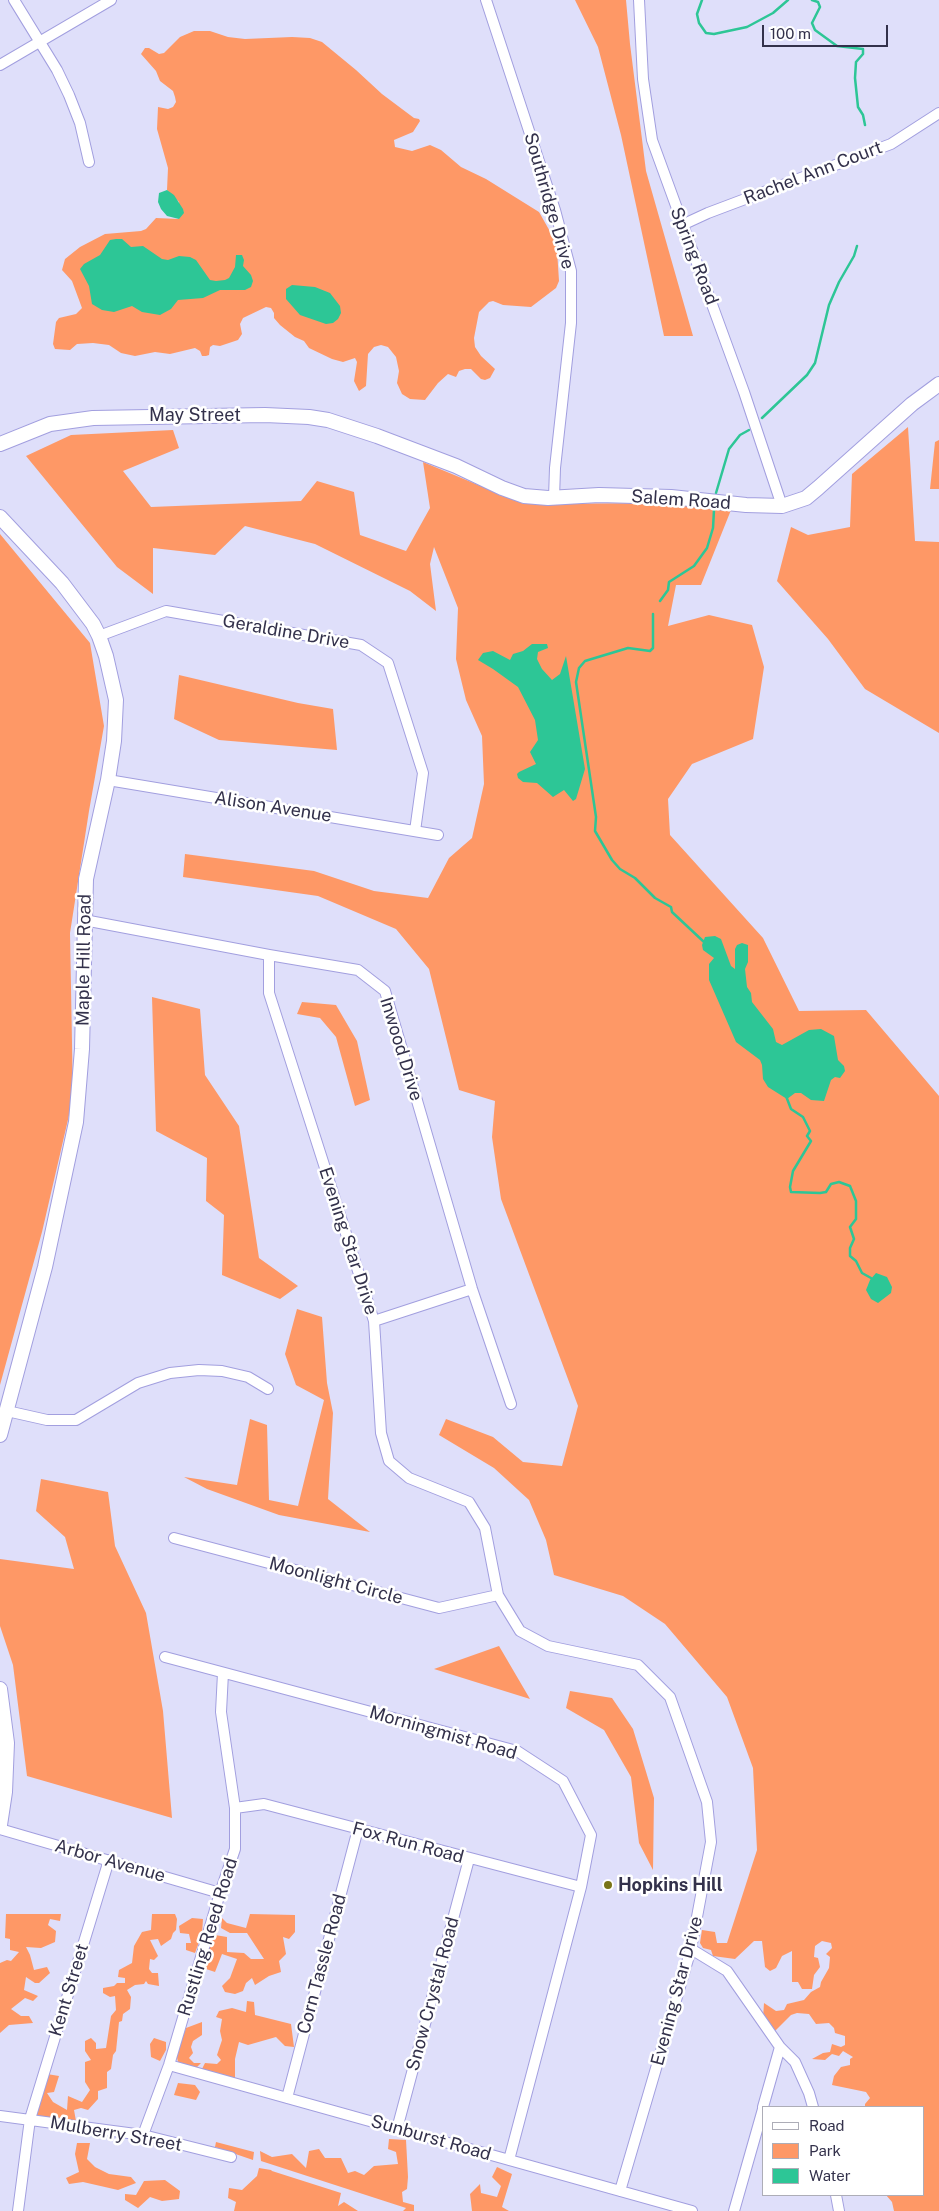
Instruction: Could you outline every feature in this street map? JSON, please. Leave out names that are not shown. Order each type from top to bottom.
[{"type":"street","points":[[14,0],[40,41],[69,95],[80,123],[90,162]]},
{"type":"street","points":[[0,65],[111,0]]},
{"type":"street","name":"Southridge Drive","points":[[486,0],[555,210],[571,271],[571,323],[555,468],[554,498]]},
{"type":"street","name":"Spring Road","points":[[640,0],[643,80],[652,140],[748,403],[782,506]]},
{"type":"street","name":"Rachel Ann Court","points":[[682,225],[708,213],[891,144],[939,113]]},
{"type":"street","name":"Salem Road","points":[[391,441],[456,466],[512,492],[535,498],[599,495],[671,497],[746,505],[782,506],[806,498],[912,404],[939,384]]},
{"type":"street","name":"May Street","points":[[0,444],[50,424],[70,420],[140,416],[265,415],[328,420],[391,441]]},
{"type":"street","name":"Maple Hill Road","points":[[0,517],[62,583],[84,610],[99,636],[116,700],[114,741],[108,780],[86,879],[82,1049],[76,1122],[45,1267],[0,1435]]},
{"type":"street","name":"Geraldine Drive","points":[[99,636],[166,611],[361,645],[388,663],[422,772],[415,831]]},
{"type":"street","name":"Alison Avenue","points":[[108,780],[438,835]]},
{"type":"street","name":"Inwood Drive","points":[[84,920],[358,970],[385,991],[472,1289],[511,1404]]},
{"type":"street","name":"Evening Star Drive","points":[[269,955],[269,993],[374,1321],[381,1433],[390,1461],[409,1478],[469,1502],[485,1528],[498,1595],[520,1630],[548,1646],[638,1665],[670,1696],[707,1802],[711,1842],[691,1949],[620,2191]]},
{"type":"street","points":[[374,1321],[472,1289]]},
{"type":"street","points":[[7,1411],[47,1420],[76,1420],[138,1383],[170,1373],[199,1370],[222,1371],[248,1377],[268,1389]]},
{"type":"street","name":"Moonlight Circle","points":[[174,1538],[438,1608],[498,1595]]},
{"type":"street","name":"Morningmist Road","points":[[166,1657],[517,1751],[563,1781],[591,1835],[581,1887],[509,2160]]},
{"type":"street","name":"Rustling Reed Road","points":[[144,2135],[170,2065],[220,1893],[235,1849],[235,1808],[220,1712],[223,1673]]},
{"type":"street","points":[[0,1689],[7,1743],[5,1792],[0,1825]]},
{"type":"street","name":"Fox Run Road","points":[[235,1808],[264,1804],[581,1887]]},
{"type":"street","name":"Arbor Avenue","points":[[0,1829],[220,1893]]},
{"type":"street","name":"Corn Tassle Road","points":[[287,2098],[358,1830]]},
{"type":"street","name":"Snow Crystal Road","points":[[397,2129],[469,1859]]},
{"type":"street","name":"Kent Street","points":[[18,2211],[30,2119],[109,1860]]},
{"type":"street","points":[[691,1949],[727,1971],[780,2047],[795,2062],[813,2106]]},
{"type":"street","points":[[764,2106],[780,2047]]},
{"type":"street","name":"Sunburst Road","points":[[170,2065],[692,2211]]},
{"type":"street","points":[[734,2211],[762,2112]]},
{"type":"street","name":"Mulberry Street","points":[[0,2116],[144,2135],[231,2157]]},
{"type":"street","points":[[836,2196],[839,2211]]},
{"type":"green space","points":[[575,0],[626,0],[646,171],[693,336],[664,336],[621,135],[598,47]]},
{"type":"green space","points":[[194,31],[210,31],[228,37],[245,39],[292,37],[310,38],[322,42],[382,94],[414,118],[419,119],[420,121],[413,132],[394,140],[395,147],[412,151],[430,145],[441,150],[461,167],[486,179],[539,212],[552,235],[557,250],[559,281],[556,288],[531,307],[503,305],[493,301],[489,302],[479,312],[474,338],[475,347],[481,356],[495,369],[490,378],[481,379],[471,369],[465,369],[459,371],[456,377],[448,374],[438,383],[425,400],[410,399],[402,394],[397,383],[399,371],[396,357],[388,347],[381,345],[374,347],[368,354],[366,386],[359,391],[354,381],[357,362],[355,358],[343,362],[309,348],[304,341],[295,337],[280,325],[274,318],[271,308],[266,307],[243,318],[240,324],[242,334],[238,340],[220,346],[213,345],[210,347],[209,355],[206,356],[202,356],[200,351],[195,348],[170,354],[155,352],[135,356],[121,353],[109,345],[93,343],[77,344],[70,350],[55,349],[53,344],[56,322],[59,318],[76,314],[82,308],[72,281],[62,270],[65,259],[80,247],[105,234],[141,231],[146,229],[156,218],[179,219],[179,202],[167,190],[168,168],[157,129],[158,107],[168,109],[173,107],[176,102],[175,97],[173,91],[160,81],[156,71],[141,54],[145,48],[149,48],[159,54],[164,53],[180,37]]},
{"type":"green space","points":[[908,427],[915,541],[939,542],[939,733],[865,689],[828,639],[777,581],[791,527],[808,535],[850,527],[852,474]]},
{"type":"green space","points":[[173,430],[179,448],[123,471],[151,507],[301,501],[317,481],[354,492],[360,535],[406,551],[430,508],[423,462],[524,504],[657,503],[731,510],[701,585],[676,585],[668,626],[709,615],[752,625],[764,667],[753,739],[692,764],[668,799],[670,835],[763,938],[799,1011],[866,1010],[939,1096],[939,2211],[894,2211],[892,2202],[887,2196],[924,2196],[924,2106],[865,2106],[870,2098],[866,2092],[832,2085],[834,2076],[841,2067],[850,2065],[850,2059],[853,2057],[843,2051],[839,2056],[832,2054],[825,2060],[812,2059],[823,2053],[830,2052],[832,2044],[841,2047],[845,2045],[845,2036],[835,2033],[834,2028],[829,2023],[816,2024],[809,2014],[797,2013],[791,2015],[775,2031],[763,2018],[764,2003],[776,2011],[784,2010],[787,2004],[804,2000],[811,1992],[820,1987],[829,1968],[830,1957],[826,1954],[832,1948],[831,1943],[822,1941],[815,1946],[814,1957],[818,1958],[820,1967],[814,1975],[812,1989],[802,1989],[798,1982],[792,1982],[792,1951],[782,1956],[776,1968],[770,1971],[765,1967],[762,1941],[754,1941],[735,1959],[713,1956],[711,1950],[703,1948],[700,1943],[702,1930],[715,1932],[717,1943],[727,1943],[757,1850],[753,1768],[727,1697],[665,1624],[623,1596],[554,1575],[546,1540],[529,1500],[494,1468],[439,1435],[446,1419],[493,1437],[523,1462],[562,1466],[578,1406],[501,1199],[492,1137],[495,1101],[459,1090],[429,969],[396,929],[318,896],[183,877],[185,854],[314,871],[374,891],[428,898],[449,858],[472,838],[484,784],[482,736],[466,700],[456,659],[458,608],[434,547],[430,564],[436,611],[410,591],[315,544],[245,526],[215,555],[153,548],[153,594],[117,567],[26,456],[71,435]]},
{"type":"green space","points":[[939,440],[939,489],[930,489],[935,442]]},
{"type":"green space","points":[[0,534],[90,643],[104,726],[70,933],[73,1098],[42,1232],[0,1385]]},
{"type":"green space","points":[[179,675],[298,703],[333,709],[337,750],[219,740],[174,719]]},
{"type":"green space","points":[[152,997],[200,1009],[205,1075],[239,1126],[259,1258],[298,1286],[280,1299],[222,1275],[224,1215],[206,1201],[207,1158],[156,1131]]},
{"type":"green space","points":[[302,1002],[336,1005],[357,1041],[370,1100],[355,1106],[336,1037],[320,1018],[297,1014]]},
{"type":"green space","points":[[297,1309],[322,1317],[327,1383],[333,1413],[328,1499],[370,1532],[279,1515],[207,1489],[184,1477],[237,1485],[250,1419],[267,1425],[269,1500],[298,1506],[324,1400],[296,1385],[285,1354]]},
{"type":"green space","points":[[41,1479],[108,1492],[115,1546],[146,1613],[163,1711],[172,1818],[27,1776],[13,1665],[0,1626],[0,1559],[74,1569],[65,1537],[36,1511]]},
{"type":"green space","points":[[499,1646],[530,1699],[434,1669]]},
{"type":"green space","points":[[570,1691],[612,1698],[633,1729],[654,1798],[653,1870],[639,1843],[631,1777],[604,1730],[566,1708]]},
{"type":"green space","points":[[6,1914],[61,1914],[60,1921],[50,1919],[48,1925],[56,1931],[55,1942],[41,1948],[26,1947],[34,1970],[47,1967],[50,1973],[39,1983],[35,1983],[26,1977],[24,1990],[38,1996],[33,2001],[25,1998],[11,2009],[21,2016],[29,2016],[33,2023],[9,2025],[0,2033],[0,1963],[7,1960],[11,1961],[19,1952],[10,1950],[10,1939],[5,1938]]},
{"type":"green space","points":[[152,1914],[175,1914],[177,1919],[176,1930],[171,1939],[161,1946],[158,1939],[150,1940],[158,1956],[154,1960],[150,1959],[149,1969],[152,1973],[158,1973],[159,1986],[148,1984],[146,1981],[144,1984],[135,1985],[127,1990],[131,1997],[130,2009],[123,2014],[122,2021],[119,2022],[116,2051],[113,2055],[111,2069],[107,2072],[107,2088],[98,2091],[98,2099],[88,2110],[81,2108],[74,2110],[76,2121],[72,2122],[35,2115],[47,2074],[59,2076],[54,2092],[47,2093],[53,2102],[67,2110],[68,2096],[82,2102],[90,2090],[85,2082],[85,2062],[91,2060],[85,2051],[85,2041],[91,2038],[96,2043],[96,2049],[106,2048],[111,2016],[116,2010],[115,1996],[110,1997],[103,1993],[103,1988],[114,1986],[117,1983],[125,1983],[125,1978],[118,1977],[119,1970],[132,1963],[134,1946],[142,1932],[151,1930]]},
{"type":"green space","points":[[250,1914],[295,1915],[295,1932],[289,1939],[283,1937],[286,1954],[279,1961],[281,1972],[269,1976],[255,1985],[252,1978],[246,1983],[243,1991],[235,1994],[225,1992],[222,1986],[230,1978],[237,1959],[222,1954],[215,1972],[203,1968],[208,1949],[215,1935],[227,1937],[227,1952],[244,1953],[251,1959],[264,1959],[247,1933],[230,1933],[221,1928],[222,1918],[227,1923],[246,1928]]},
{"type":"green space","points":[[192,1918],[203,1919],[202,1934],[195,1953],[186,1950],[186,1943],[191,1943],[189,1934],[180,1933],[179,1926]]},
{"type":"green space","points":[[247,2001],[254,2002],[255,2015],[291,2024],[294,2047],[285,2046],[276,2037],[248,2045],[239,2042],[235,2059],[235,2080],[201,2071],[205,2063],[217,2064],[221,2060],[217,2055],[222,2040],[220,2031],[222,2019],[216,2017],[219,2011],[232,2008],[246,2012]]},
{"type":"green space","points":[[202,2022],[202,2035],[193,2041],[191,2047],[193,2053],[189,2058],[194,2063],[201,2063],[196,2068],[178,2062],[176,2053],[186,2028]]},
{"type":"green space","points":[[154,2038],[166,2042],[166,2050],[160,2061],[151,2057],[150,2044]]},
{"type":"green space","points":[[178,2083],[195,2085],[200,2092],[196,2100],[174,2095]]},
{"type":"green space","points":[[389,2139],[406,2140],[408,2177],[407,2189],[402,2192],[403,2202],[414,2205],[414,2211],[403,2211],[406,2208],[261,2161],[260,2151],[272,2157],[292,2154],[306,2168],[309,2151],[319,2149],[325,2158],[341,2158],[348,2173],[355,2171],[364,2175],[374,2166],[398,2164],[396,2152],[388,2149]]},
{"type":"green space","points":[[216,2142],[254,2152],[253,2160],[215,2147]]},
{"type":"green space","points":[[77,2143],[90,2143],[87,2159],[95,2167],[109,2174],[131,2177],[136,2183],[118,2190],[83,2182],[69,2184],[66,2178],[79,2172],[75,2154]]},
{"type":"green space","points":[[497,2167],[512,2174],[502,2207],[509,2211],[472,2211],[470,2194],[480,2184],[481,2193],[497,2197],[501,2186],[492,2177]]},
{"type":"green space","points":[[259,2168],[271,2170],[341,2193],[338,2206],[344,2202],[358,2211],[234,2211],[236,2202],[228,2198],[229,2188],[242,2190],[257,2176]]},
{"type":"green space","points":[[165,2180],[180,2191],[179,2199],[162,2201],[150,2197],[138,2208],[125,2200],[125,2194],[136,2195],[144,2181]]},
{"type":"water","points":[[167,190],[174,195],[183,209],[184,213],[179,219],[167,216],[158,202],[159,193]]},
{"type":"water","points":[[122,239],[131,247],[143,246],[162,259],[168,260],[179,256],[190,257],[196,260],[210,280],[216,281],[229,278],[235,267],[236,255],[242,255],[244,260],[243,266],[251,275],[253,281],[251,287],[245,290],[220,290],[203,298],[178,300],[171,309],[160,315],[142,312],[132,306],[114,312],[102,310],[92,304],[89,286],[80,269],[84,264],[100,255],[110,240]]},
{"type":"water","points":[[292,285],[315,287],[330,293],[340,306],[341,313],[338,319],[333,323],[326,324],[300,315],[286,299],[286,289]]},
{"type":"water","points":[[532,644],[547,644],[548,648],[538,652],[537,659],[542,669],[552,680],[560,674],[566,656],[585,769],[576,799],[573,801],[564,790],[553,797],[537,783],[523,782],[518,778],[517,774],[519,772],[536,764],[530,752],[538,740],[535,720],[518,687],[478,660],[483,653],[493,651],[510,660],[513,654],[523,651]]},
{"type":"water","points":[[715,936],[721,939],[731,966],[735,969],[735,949],[737,945],[742,943],[748,945],[748,962],[745,969],[747,987],[751,993],[752,1002],[773,1029],[776,1042],[782,1045],[809,1030],[821,1029],[834,1036],[838,1060],[844,1066],[845,1071],[840,1078],[835,1077],[831,1080],[824,1101],[811,1100],[801,1093],[795,1093],[787,1099],[768,1087],[763,1079],[760,1060],[736,1042],[709,980],[709,964],[714,958],[703,950],[702,945],[705,937]]},
{"type":"water","points":[[876,1273],[887,1277],[892,1287],[891,1293],[878,1303],[871,1299],[866,1290],[870,1280]]},
{"type":"waterway","points":[[702,0],[697,14],[699,23],[706,33],[714,34],[747,27],[773,13],[788,0]]},
{"type":"waterway","points":[[812,0],[818,2],[820,7],[812,23],[815,30],[837,46],[863,49],[863,54],[856,62],[855,78],[858,107],[863,115],[865,125]]},
{"type":"waterway","points":[[762,418],[807,375],[815,363],[829,305],[839,282],[854,256],[857,246]]},
{"type":"waterway","points":[[716,493],[729,449],[740,435],[749,430]]},
{"type":"waterway","points":[[660,601],[668,590],[669,582],[694,566],[707,548],[713,528],[714,510]]},
{"type":"waterway","points":[[653,614],[653,648],[650,651],[628,648],[585,661],[579,668],[576,682],[596,817],[595,831],[612,860],[620,869],[635,878],[655,898],[671,907],[672,912],[704,942]]},
{"type":"waterway","points":[[786,1096],[791,1109],[803,1117],[810,1131],[807,1136],[811,1141],[793,1171],[791,1192],[826,1192],[831,1184],[839,1182],[850,1186],[856,1201],[856,1219],[850,1227],[854,1239],[850,1248],[850,1256],[856,1261],[862,1273],[871,1278]]},
{"type":"place","name":"Hopkins Hill","points":[[608,1885]]}]
